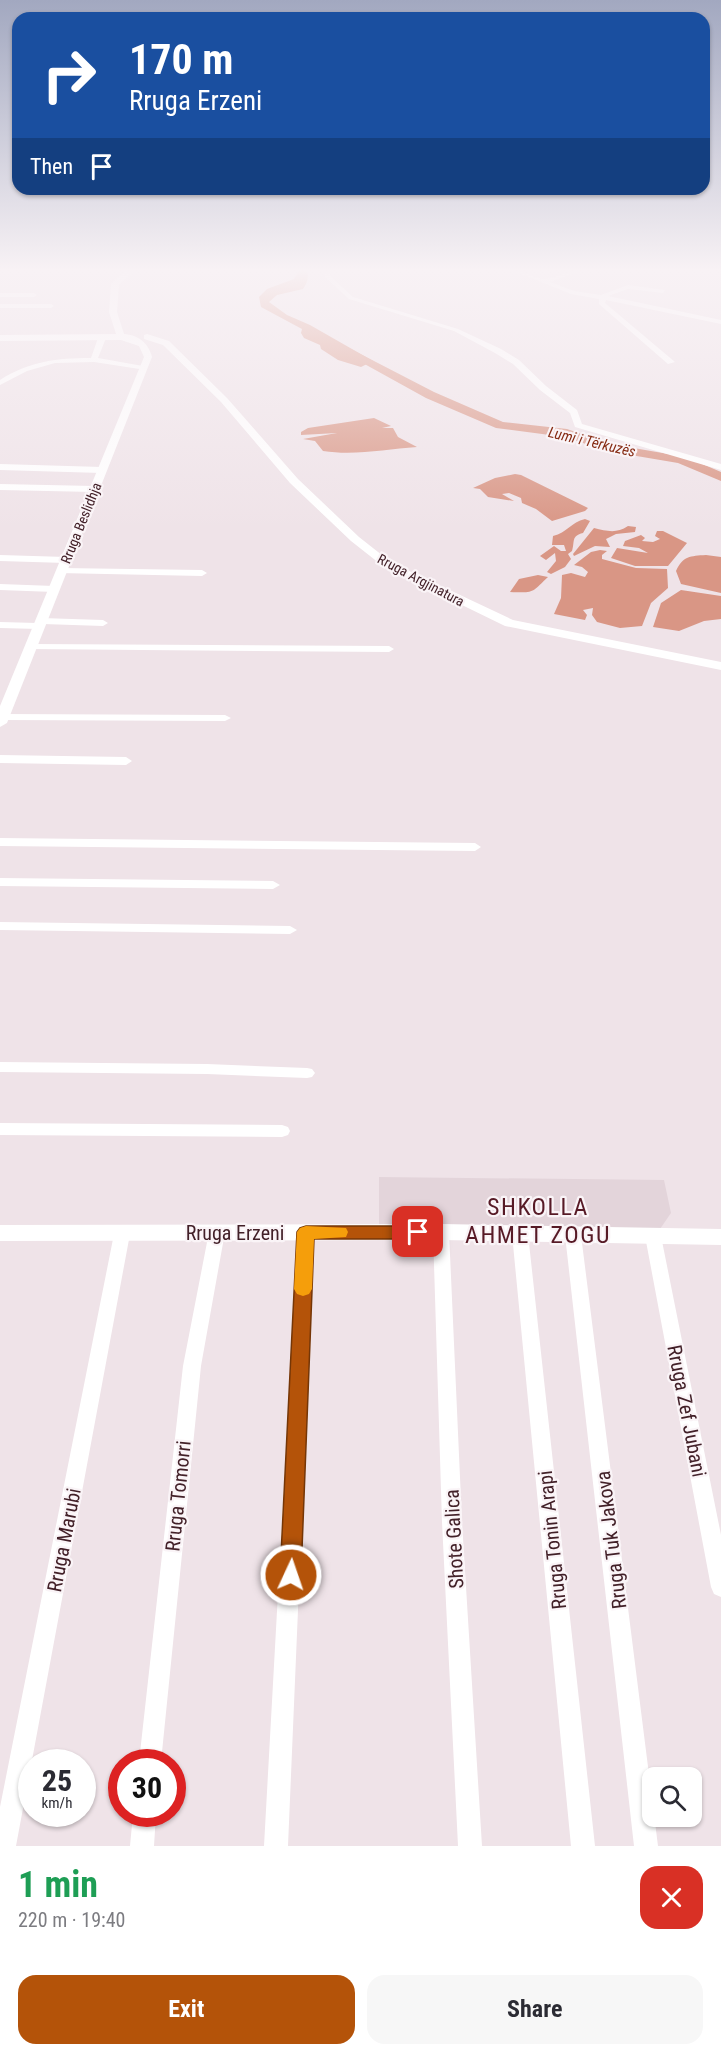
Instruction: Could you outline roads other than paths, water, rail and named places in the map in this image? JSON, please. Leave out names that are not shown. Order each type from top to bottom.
[{"type":"street","name":"Rruga Beslidhja","points":[[1,720],[147,357]]},
{"type":"street","name":"Rruga Argjinatura","points":[[180,357],[224,400],[294,481],[355,539],[388,565],[508,623],[721,666]]},
{"type":"street","points":[[508,357],[573,412],[578,425],[721,467]]},
{"type":"street","points":[[665,357],[671,362]]},
{"type":"street","points":[[0,383],[24,368],[41,362],[93,360],[143,368]]},
{"type":"street","points":[[0,467],[102,470]]},
{"type":"street","points":[[0,487],[94,489]]},
{"type":"street","points":[[0,558],[64,565],[202,573]]},
{"type":"street","points":[[0,587],[54,589]]},
{"type":"street","points":[[0,625],[103,623]]},
{"type":"street","points":[[31,647],[389,649]]},
{"type":"street","points":[[1,720],[225,718]]},
{"type":"street","points":[[0,759],[126,762]]},
{"type":"street","points":[[0,842],[475,847]]},
{"type":"street","points":[[0,882],[273,885]]},
{"type":"street","points":[[0,926],[290,930]]},
{"type":"street","points":[[0,1067],[207,1069],[307,1073]]},
{"type":"street","points":[[0,1129],[282,1131]]},
{"type":"street","name":"Rruga Tomorri","points":[[151,1749],[192,1366],[217,1232]]},
{"type":"street","points":[[276,1846],[306,1232]]},
{"type":"street","name":"Rruga Erzeni","points":[[0,1233],[441,1232],[721,1237]]},
{"type":"street","name":"Shote Galica","points":[[441,1232],[452,1522],[470,1846]]},
{"type":"street","name":"Rruga Marubi","points":[[4,1846],[122,1234]]},
{"type":"street","name":"Rruga Tonin Arapi","points":[[520,1234],[583,1846]]},
{"type":"street","name":"Rruga Tuk Jakova","points":[[573,1235],[646,1846]]},
{"type":"street","name":"Rruga Zef Jubani","points":[[652,1236],[721,1587]]},
{"type":"street","points":[[142,1846],[144,1827]]},
{"type":"waterway","name":"Lumi i Tërkuzës","points":[[360,357],[430,395],[500,425],[567,433],[607,447],[681,460],[721,477]]},
{"type":"district","name":"SHKOLLA AHMET ZOGU","points":[[538,1221]]}]
